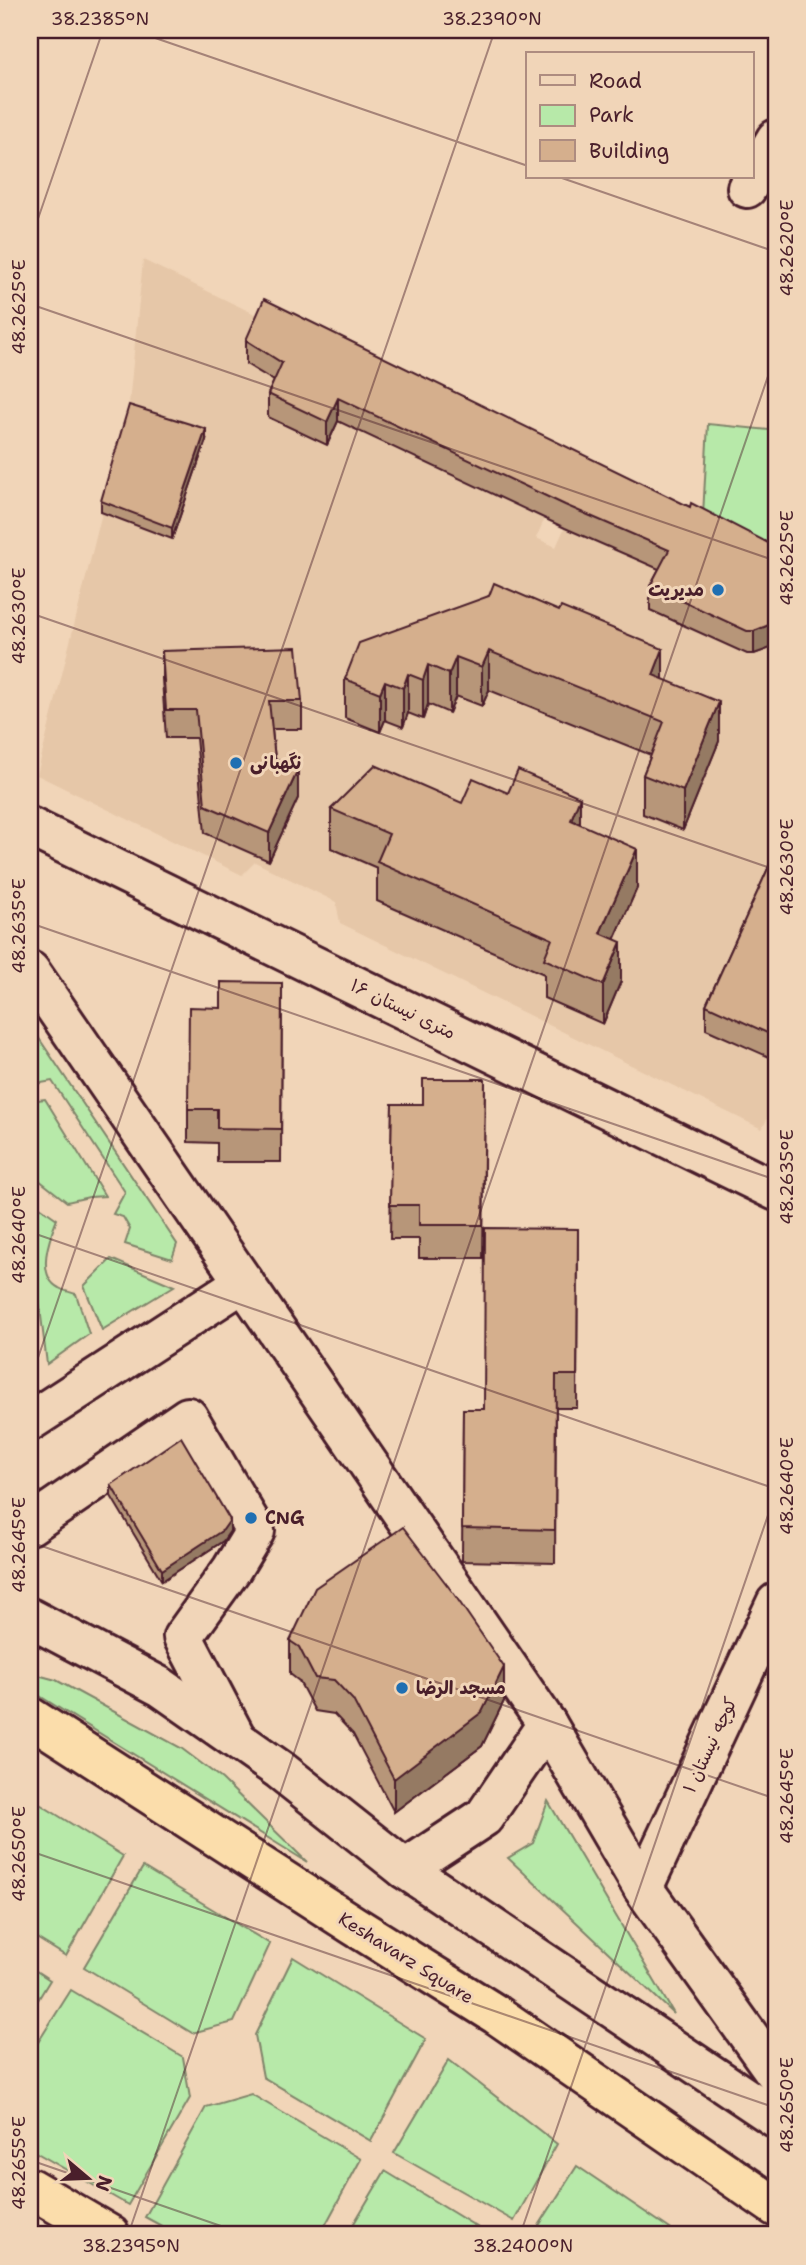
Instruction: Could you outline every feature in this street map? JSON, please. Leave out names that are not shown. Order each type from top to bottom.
[{"type":"highway","name":"Keshavarz Square","points":[[30,1717],[341,1918],[497,2015],[776,2207]]},
{"type":"highway","points":[[30,2188],[110,2235]]},
{"type":"street","points":[[754,176],[776,139]]},
{"type":"street","points":[[747,188],[753,178]]},
{"type":"street","name":"۱۶ متری نیستان","points":[[30,827],[776,1191]]},
{"type":"street","points":[[30,971],[547,1724],[643,1888],[776,2074]]},
{"type":"street","points":[[30,1421],[244,1282]]},
{"type":"street","points":[[30,1525],[188,1417],[255,1531],[232,1569],[183,1637],[238,1741]]},
{"type":"street","name":"کوچه نیستان ۱","points":[[643,1888],[776,1603]]},
{"type":"street","points":[[30,1618],[161,1687],[280,1770],[405,1869],[776,2119]]},
{"type":"street","points":[[405,1869],[484,1817],[547,1724]]},
{"type":"shaded area","points":[[143,260],[776,566],[776,570],[691,527],[650,609],[750,655],[776,646],[776,875],[706,1028],[776,1060],[776,1101],[762,1129],[340,923],[336,902],[255,862],[242,875],[37,775],[102,512],[172,538],[206,440],[129,416],[104,505],[129,404]],"holes":[[[264,322],[649,510],[630,556],[565,527],[556,547],[536,538],[545,518],[338,421],[327,445],[268,418],[282,386],[246,363]],[[494,622],[509,629],[502,647],[552,667],[561,647],[663,688],[653,714],[719,741],[683,830],[643,814],[664,761],[489,690],[482,706],[456,696],[449,713],[428,705],[423,719],[408,713],[402,727],[385,720],[379,732],[345,718],[359,682],[489,635]],[[297,675],[302,729],[269,729],[275,787],[298,798],[269,861],[205,832],[196,738],[166,738],[162,679]],[[384,795],[405,805],[393,832],[440,853],[448,836],[462,842],[473,817],[508,832],[518,809],[580,835],[571,859],[637,888],[600,972],[621,981],[603,1023],[544,998],[552,978],[514,961],[524,936],[466,911],[455,934],[378,901],[389,873],[344,853],[359,821]]]},
{"type":"green space","points":[[776,421],[776,566],[703,515],[708,424],[769,430]]},
{"type":"green space","points":[[30,1025],[177,1244],[172,1259],[125,1244],[130,1229],[123,1217],[113,1214],[125,1192],[52,1081],[30,1085]]},
{"type":"green space","points":[[45,1099],[105,1196],[67,1202],[30,1173],[30,1101]]},
{"type":"green space","points":[[30,1200],[57,1219],[46,1255],[48,1274],[59,1288],[76,1294],[89,1334],[47,1364],[30,1228]]},
{"type":"green space","points":[[111,1259],[174,1286],[102,1330],[84,1286]]},
{"type":"green space","points":[[30,1673],[56,1680],[181,1748],[222,1779],[307,1862],[30,1690]]},
{"type":"green space","points":[[30,1798],[123,1856],[66,1956],[30,1934]]},
{"type":"green space","points":[[548,1801],[674,2014],[508,1858],[533,1843]]},
{"type":"green space","points":[[143,1867],[270,1944],[234,2022],[192,2033],[84,1967]]},
{"type":"green space","points":[[293,1957],[426,2039],[371,2141],[263,2077],[255,2035]]},
{"type":"green space","points":[[30,1967],[50,1980],[30,2013]]},
{"type":"green space","points":[[71,1990],[183,2057],[190,2098],[128,2205],[30,2149],[30,2055]]},
{"type":"green space","points":[[449,2060],[557,2144],[514,2221],[394,2153]]},
{"type":"green space","points":[[251,2094],[361,2159],[320,2235],[178,2235],[145,2217],[206,2107]]},
{"type":"green space","points":[[577,2166],[679,2235],[533,2235]]},
{"type":"green space","points":[[385,2171],[490,2235],[347,2235]]},
{"type":"building","points":[[264,299],[690,507],[691,503],[776,547],[776,622],[747,631],[650,586],[669,550],[565,505],[338,398],[327,422],[268,394],[282,363],[246,340]]},
{"type":"building","points":[[129,405],[206,429],[172,528],[101,501]]},
{"type":"building","points":[[494,583],[559,611],[561,607],[663,649],[653,675],[719,702],[683,791],[643,775],[664,722],[489,651],[482,667],[456,657],[449,674],[428,665],[423,680],[408,674],[403,688],[385,681],[380,693],[345,679],[359,643],[489,596]]},
{"type":"building","name":"نگهبانی","points":[[297,647],[302,701],[269,701],[275,759],[298,770],[269,833],[205,805],[196,710],[166,710],[162,651]]},
{"type":"building","points":[[375,765],[462,803],[473,778],[508,793],[518,770],[580,797],[571,820],[637,849],[600,933],[621,942],[603,985],[544,959],[552,939],[377,862],[389,834],[331,809]]},
{"type":"building","points":[[776,851],[776,1037],[706,1005]]},
{"type":"building","points":[[221,982],[282,983],[281,1129],[217,1128],[217,1109],[188,1109],[189,1007],[221,1008]]},
{"type":"building","points":[[423,1079],[485,1079],[483,1225],[419,1225],[419,1205],[390,1205],[392,1104],[423,1104]]},
{"type":"building","points":[[485,1228],[578,1229],[577,1375],[556,1375],[555,1530],[462,1528],[463,1409],[484,1409]]},
{"type":"building","points":[[181,1437],[230,1520],[223,1530],[162,1570],[111,1485]]},
{"type":"building","name":"مسجد الرضا","points":[[403,1527],[454,1594],[504,1667],[482,1712],[394,1779],[353,1700],[334,1680],[315,1678],[299,1647],[290,1641],[315,1588]]},
{"type":"place","name":"مدیریت","points":[[718,590]]},
{"type":"place","name":"نگهبانی","points":[[236,763]]},
{"type":"place","name":"CNG","points":[[251,1518]]},
{"type":"place","name":"مسجد الرضا","points":[[402,1688]]}]
